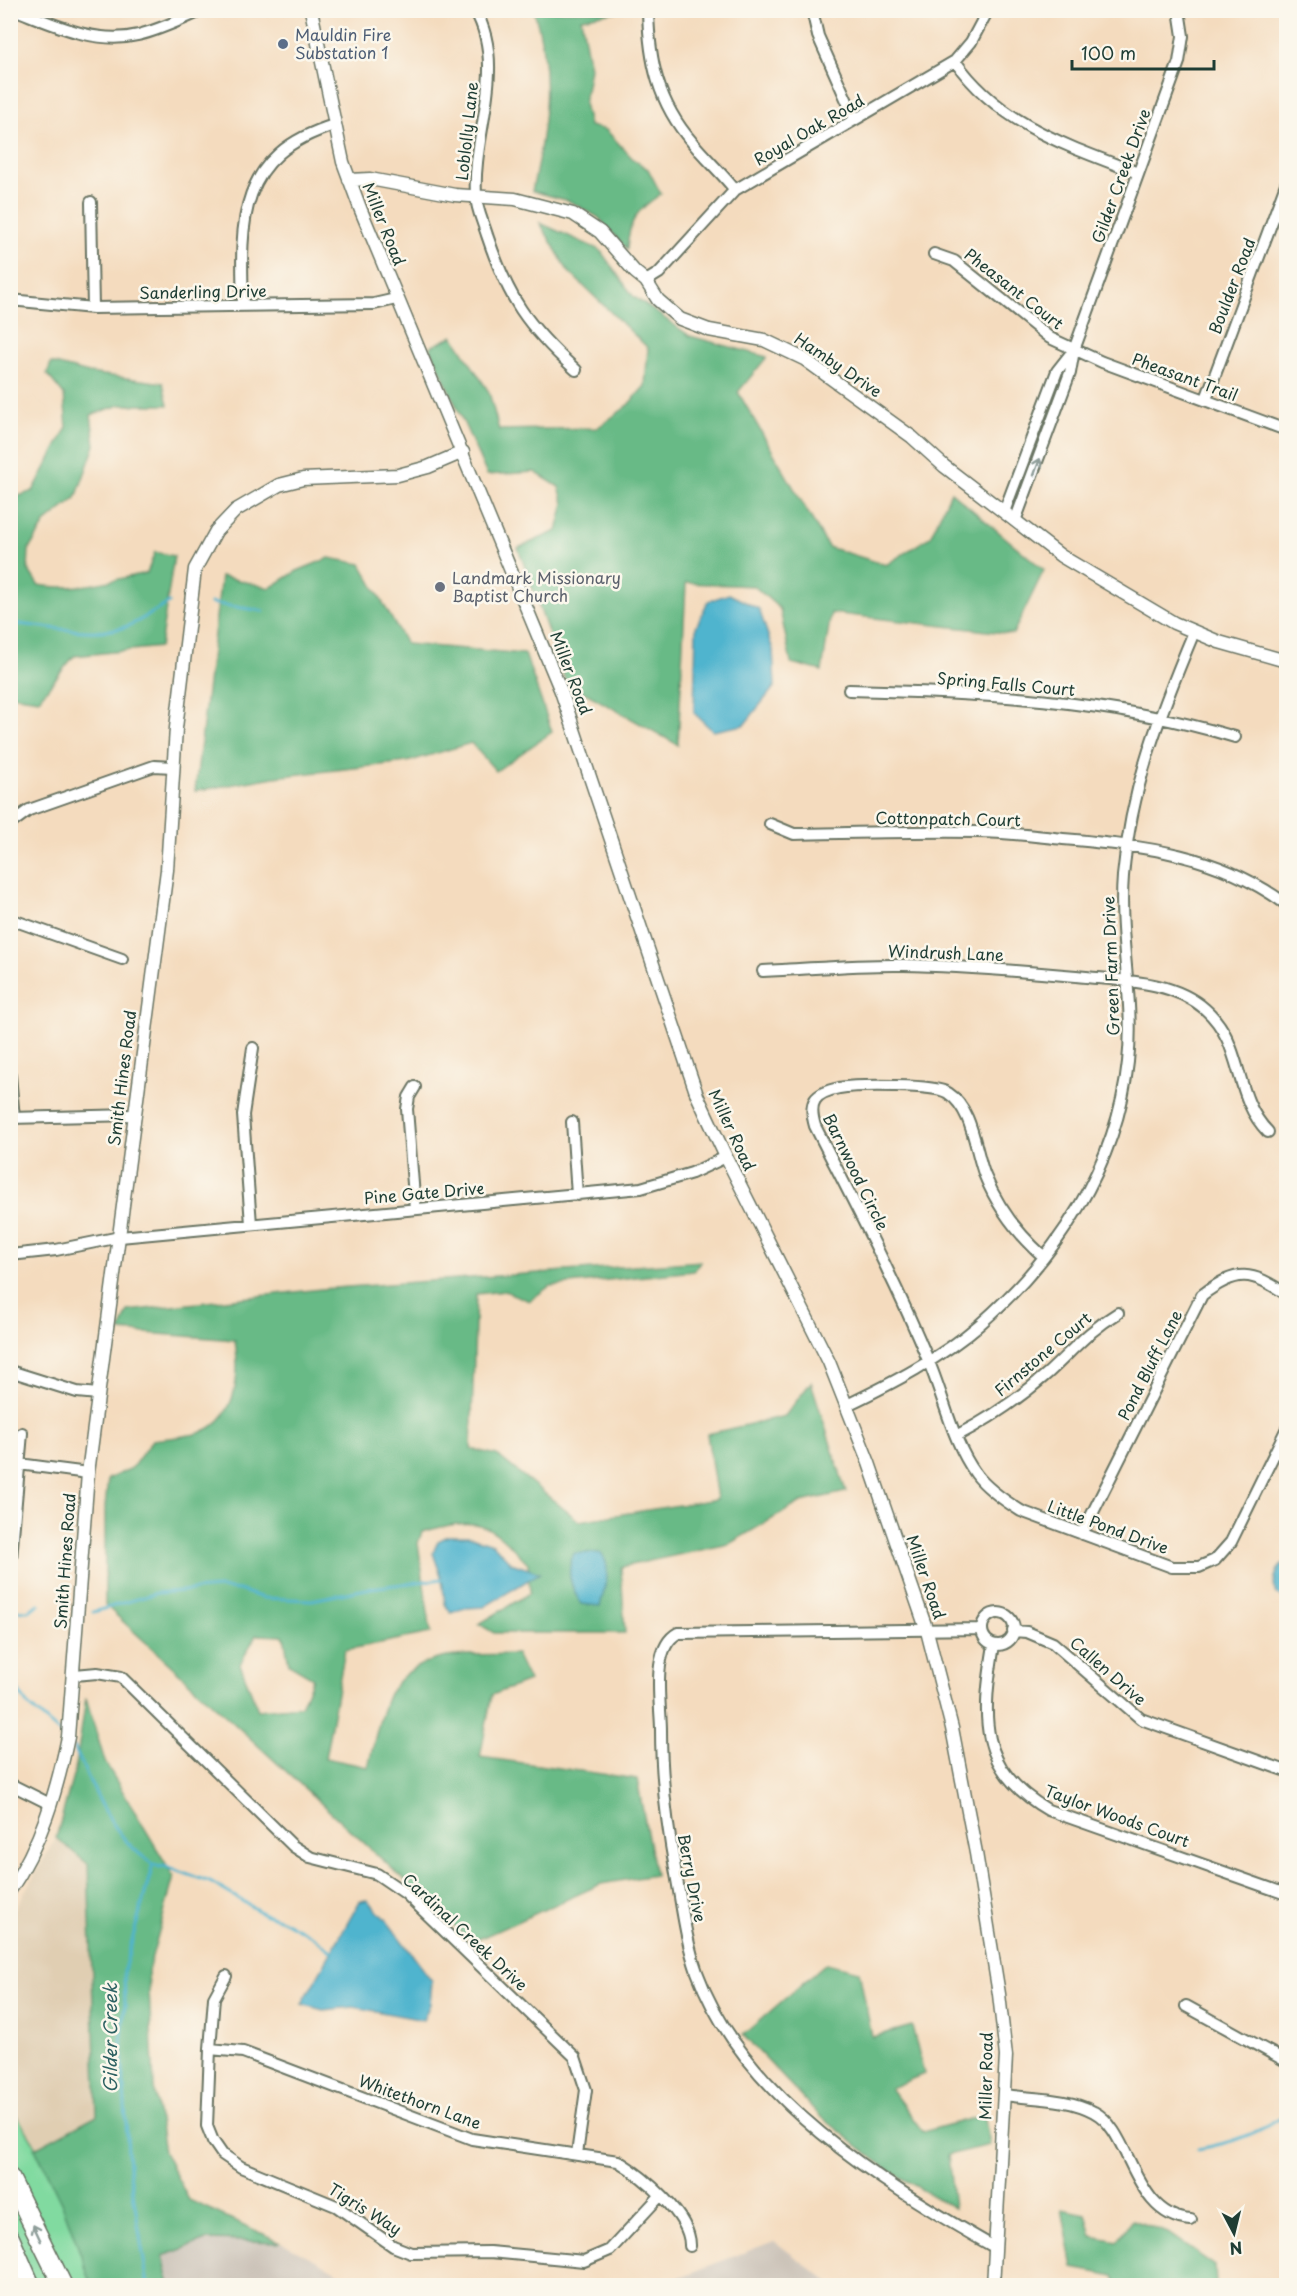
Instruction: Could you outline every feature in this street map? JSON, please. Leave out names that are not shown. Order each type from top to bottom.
[{"type":"highway","points":[[10,2178],[63,2286]]},
{"type":"highway","points":[[11,2238],[23,2286]]},
{"type":"highway","points":[[11,2238],[31,2286]]},
{"type":"street","points":[[16,10],[84,34],[115,38],[140,35],[203,10]]},
{"type":"street","name":"Miller Road","points":[[311,10],[334,125],[349,180],[396,299],[463,453],[561,691],[687,1066],[726,1157],[802,1304],[847,1405],[927,1630],[952,1728],[986,1913],[1004,2033],[1004,2095],[993,2286]]},
{"type":"street","name":"Loblolly Lane","points":[[475,10],[485,33],[490,62],[476,196],[493,252],[517,306],[543,340],[576,370]]},
{"type":"street","points":[[648,10],[651,60],[665,105],[691,142],[735,190]]},
{"type":"street","points":[[812,10],[818,36],[855,119]]},
{"type":"street","name":"Royal Oak Road","points":[[646,281],[659,273],[735,190],[955,61],[971,42],[988,10]]},
{"type":"street","name":"Gilder Creek Drive","points":[[1016,521],[1070,373],[1074,350],[1182,51],[1183,36],[1179,10]]},
{"type":"street","points":[[955,61],[967,78],[1026,127],[1138,173]]},
{"type":"street","points":[[243,305],[243,231],[247,202],[252,188],[268,164],[291,143],[334,125]]},
{"type":"street","name":"Hamby Drive","points":[[349,180],[370,179],[476,196],[515,199],[573,214],[600,232],[635,272],[646,281],[658,300],[688,323],[709,330],[764,340],[804,359],[912,437],[1061,556],[1194,632],[1287,661]]},
{"type":"street","name":"Boulder Road","points":[[1206,399],[1287,184]]},
{"type":"street","points":[[91,202],[93,308]]},
{"type":"street","name":"Pheasant Court","points":[[934,254],[954,261],[1050,338],[1074,350]]},
{"type":"street","name":"Sanderling Drive","points":[[10,300],[93,308],[374,304],[396,299]]},
{"type":"street","name":"Gilder Creek Drive","points":[[1004,512],[1058,371],[1074,350]]},
{"type":"street","name":"Pheasant Trail","points":[[1074,350],[1287,430]]},
{"type":"street","name":"Smith Hines Road","points":[[10,1890],[44,1826],[68,1737],[75,1675],[88,1473],[167,870],[173,767],[195,569],[216,531],[236,510],[279,485],[303,479],[398,475],[428,467],[463,453]]},
{"type":"street","name":"Green Farm Drive","points":[[847,1405],[884,1387],[928,1361],[978,1326],[1009,1296],[1044,1257],[1087,1196],[1111,1144],[1123,1100],[1128,1061],[1128,981],[1122,912],[1127,845],[1140,774],[1159,717],[1194,632]]},
{"type":"street","name":"Spring Falls Court","points":[[849,690],[972,693],[1125,709],[1235,737]]},
{"type":"street","points":[[10,824],[30,810],[154,766],[173,767]]},
{"type":"street","name":"Cottonpatch Court","points":[[770,824],[794,834],[979,832],[1127,845],[1184,855],[1222,868],[1259,884],[1287,904]]},
{"type":"street","points":[[10,919],[122,959]]},
{"type":"street","name":"Windrush Lane","points":[[764,971],[904,965],[1024,971],[1128,981],[1175,991],[1193,1000],[1218,1022],[1228,1039],[1248,1108],[1268,1132]]},
{"type":"street","points":[[251,1224],[243,1116],[253,1048]]},
{"type":"street","points":[[10,1075],[12,1118],[134,1116]]},
{"type":"street","points":[[415,1209],[407,1109],[409,1097],[416,1087]]},
{"type":"street","name":"Barnwood Circle","points":[[928,1361],[897,1289],[815,1126],[811,1112],[813,1101],[820,1094],[842,1088],[921,1087],[947,1092],[957,1101],[967,1120],[985,1176],[1005,1215],[1044,1257]]},
{"type":"street","points":[[572,1122],[576,1195]]},
{"type":"street","name":"Pine Gate Drive","points":[[10,1255],[56,1250],[120,1237],[576,1195],[658,1184],[692,1173],[726,1157]]},
{"type":"street","name":"Pond Bluff Lane","points":[[1082,1534],[1202,1295],[1221,1281],[1241,1274],[1260,1277],[1287,1294]]},
{"type":"street","name":"Firnstone Court","points":[[956,1436],[1016,1400],[1092,1329],[1118,1313]]},
{"type":"street","name":"Little Pond Drive","points":[[928,1361],[956,1436],[977,1476],[1002,1499],[1021,1511],[1172,1568],[1199,1567],[1215,1560],[1231,1542],[1287,1430]]},
{"type":"street","points":[[10,1371],[77,1392],[98,1394]]},
{"type":"street","points":[[10,1570],[22,1433]]},
{"type":"street","points":[[19,1464],[88,1473]]},
{"type":"street","points":[[999,1614],[1011,1622],[1013,1631],[1009,1641],[994,1645],[984,1638],[982,1629],[986,1619],[999,1614]]},
{"type":"street","points":[[927,1630],[982,1629]]},
{"type":"street","name":"Berry Drive","points":[[927,1630],[688,1632],[673,1635],[662,1650],[660,1664],[662,1786],[691,1951],[705,1991],[733,2040],[778,2092],[843,2150],[994,2247]]},
{"type":"street","name":"Callen Drive","points":[[1013,1631],[1027,1632],[1053,1643],[1141,1719],[1287,1771]]},
{"type":"street","name":"Taylor Woods Court","points":[[994,1645],[985,1702],[988,1735],[1002,1770],[1023,1794],[1048,1810],[1287,1894]]},
{"type":"street","name":"Cardinal Creek Drive","points":[[75,1675],[97,1672],[121,1677],[293,1846],[310,1857],[376,1874],[405,1893],[575,2057],[586,2090],[577,2154]]},
{"type":"street","points":[[10,1784],[50,1804]]},
{"type":"street","name":"Tigris Way","points":[[226,1976],[214,1998],[207,2126],[222,2154],[242,2167],[336,2206],[393,2246],[411,2253],[490,2252],[584,2261],[610,2250],[660,2196]]},
{"type":"street","points":[[1186,2006],[1287,2061]]},
{"type":"street","name":"Whitethorn Lane","points":[[210,2049],[243,2052],[472,2139],[618,2161],[632,2170],[679,2215],[690,2236],[690,2246]]},
{"type":"street","points":[[1004,2095],[1082,2107],[1096,2112],[1105,2120],[1134,2173],[1162,2210],[1171,2217],[1191,2220]]},
{"type":"shaded area","points":[[56,1838],[88,1864],[97,2115],[35,2148],[23,2123],[11,2108],[11,1916]]},
{"type":"shaded area","points":[[206,2240],[281,2242],[363,2285],[170,2285],[163,2256]]},
{"type":"shaded area","points":[[774,2241],[833,2285],[659,2285]]},
{"type":"green space","points":[[534,11],[619,11],[581,18],[590,68],[584,103],[589,126],[606,130],[634,160],[648,169],[661,194],[636,216],[630,230],[627,249],[598,217],[569,201],[532,191],[541,145],[545,101],[544,56]]},
{"type":"green space","points":[[540,223],[600,250],[633,296],[690,336],[767,357],[738,392],[828,547],[886,565],[930,537],[951,492],[1044,570],[1013,634],[831,613],[822,671],[791,663],[780,609],[754,586],[686,583],[678,745],[566,682],[518,548],[557,531],[564,503],[559,487],[535,472],[487,475],[430,347],[453,336],[489,392],[499,430],[597,428],[626,407],[645,386],[648,348],[568,271]]},
{"type":"green space","points":[[51,363],[89,373],[163,383],[168,405],[120,405],[91,415],[95,445],[76,498],[46,522],[29,549],[28,569],[38,585],[66,587],[106,582],[147,573],[155,552],[174,556],[160,647],[74,656],[39,699],[11,695],[10,499],[33,491],[67,427],[64,395],[47,374]]},
{"type":"green space","points":[[329,558],[361,564],[406,644],[525,654],[552,732],[496,771],[471,743],[407,762],[274,777],[195,791],[221,576],[270,588],[297,571]]},
{"type":"green space","points":[[701,1261],[694,1271],[550,1286],[529,1301],[505,1291],[476,1294],[471,1449],[497,1455],[579,1521],[717,1499],[707,1434],[785,1416],[811,1382],[846,1492],[801,1502],[729,1544],[621,1567],[625,1633],[494,1633],[479,1624],[530,1593],[528,1563],[492,1531],[482,1526],[458,1524],[422,1532],[418,1543],[431,1633],[345,1650],[325,1758],[368,1767],[380,1717],[390,1692],[415,1668],[447,1657],[516,1654],[529,1681],[492,1695],[480,1757],[637,1779],[655,1875],[601,1884],[472,1942],[105,1605],[105,1507],[108,1479],[132,1468],[152,1440],[199,1433],[212,1426],[229,1406],[236,1381],[235,1340],[120,1331],[128,1311],[321,1289]],"holes":[[[256,1635],[284,1636],[289,1664],[313,1678],[301,1706],[258,1710],[240,1664]]]},
{"type":"green space","points":[[86,1698],[105,1762],[174,1877],[148,1971],[154,2086],[164,2152],[189,2200],[281,2242],[206,2240],[163,2256],[170,2285],[92,2285],[62,2204],[35,2148],[97,2115],[88,1864],[56,1838],[76,1765]]},
{"type":"green space","points":[[826,1963],[859,1971],[872,2037],[912,2026],[924,2074],[890,2088],[923,2132],[984,2115],[990,2145],[948,2155],[954,2208],[891,2172],[819,2115],[743,2035]]},
{"type":"green space","points":[[10,2108],[24,2127],[48,2169],[92,2285],[11,2285]]},
{"type":"green space","points":[[1062,2209],[1086,2214],[1092,2236],[1117,2241],[1133,2220],[1168,2233],[1215,2266],[1216,2285],[1118,2285],[1114,2276],[1073,2268]]},
{"type":"water","points":[[729,594],[759,609],[773,650],[775,686],[744,725],[713,731],[694,713],[696,627],[708,601]]},
{"type":"water","points":[[448,1536],[468,1536],[493,1544],[511,1563],[540,1573],[484,1607],[465,1608],[451,1613],[445,1604],[442,1579],[433,1553],[438,1541]]},
{"type":"water","points":[[574,1553],[601,1553],[605,1559],[607,1572],[600,1606],[581,1604],[574,1592],[570,1579],[570,1567]]},
{"type":"water","points":[[1286,1562],[1286,1598],[1276,1595],[1274,1585],[1277,1572]]},
{"type":"water","points":[[367,1900],[387,1921],[432,1981],[430,2004],[423,2020],[354,2007],[323,2010],[302,2004],[360,1901]]},
{"type":"waterway","points":[[10,623],[101,631],[133,624],[169,603]]},
{"type":"waterway","points":[[210,603],[263,611]]},
{"type":"waterway","points":[[93,1612],[157,1593],[219,1588],[239,1590],[263,1598],[312,1600],[371,1588],[442,1579]]},
{"type":"waterway","points":[[10,1610],[28,1611],[39,1604]]},
{"type":"waterway","name":"Gilder Creek","points":[[10,1678],[27,1704],[61,1734]]},
{"type":"waterway","points":[[74,1747],[107,1814],[130,1845],[143,1857],[159,1867],[164,1866],[210,1882],[264,1914],[282,1920],[315,1938],[331,1951]]},
{"type":"waterway","name":"Gilder Creek","points":[[148,2286],[129,2167],[121,2043],[125,2004],[124,1970],[153,1864]]},
{"type":"waterway","points":[[1198,2149],[1244,2136],[1286,2115]]},
{"type":"place","name":"Mauldin Fire Substation 1","points":[[283,44]]},
{"type":"place","name":"Landmark Missionary Baptist Church","points":[[440,587]]}]
